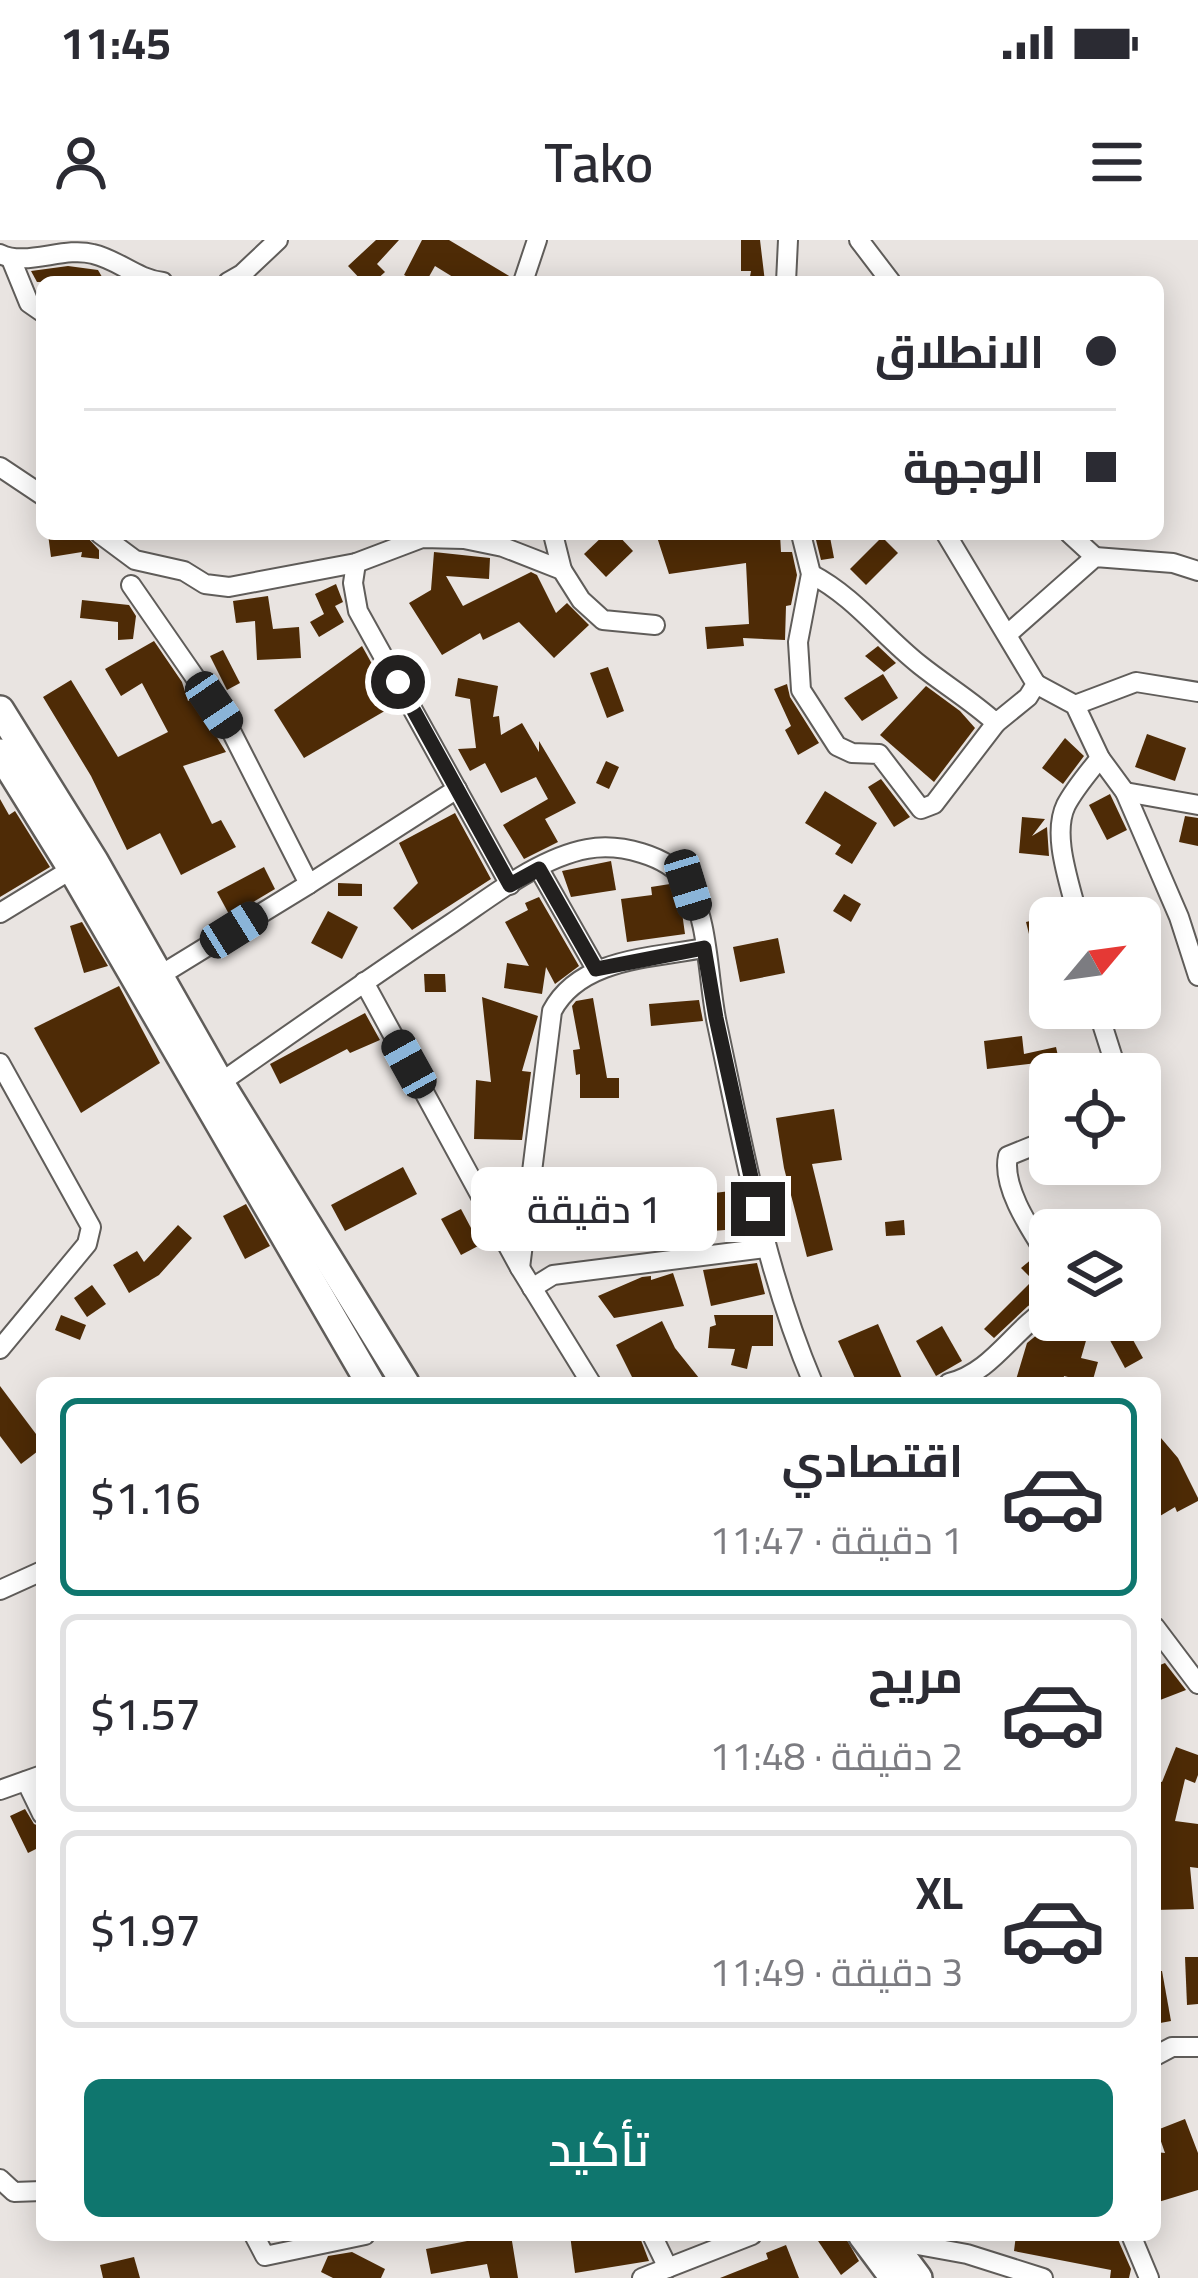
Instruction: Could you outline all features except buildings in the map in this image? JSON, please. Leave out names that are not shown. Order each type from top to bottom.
[{"type":"street","points":[[238,276],[278,240]]},
{"type":"street","points":[[525,276],[537,240]]},
{"type":"street","points":[[786,276],[788,240]]},
{"type":"street","points":[[859,240],[887,276]]},
{"type":"street","points":[[36,308],[28,303],[5,257],[92,253],[138,276]]},
{"type":"street","points":[[0,467],[36,491]]},
{"type":"street","points":[[108,540],[135,560],[184,571],[205,584],[229,587],[356,563],[417,540]]},
{"type":"street","points":[[469,540],[503,547],[562,570]]},
{"type":"street","points":[[554,540],[562,570],[581,600],[603,620],[655,625]]},
{"type":"street","points":[[802,540],[811,574],[798,642],[801,690],[837,746],[852,753],[879,754],[922,809],[934,804],[996,723],[1028,697],[1036,684]]},
{"type":"street","points":[[950,540],[1036,684],[1075,705],[1100,758],[1125,792],[1189,924],[1198,976]]},
{"type":"street","points":[[1077,540],[1095,556],[1173,563],[1198,571]]},
{"type":"street","points":[[1009,633],[1095,556]]},
{"type":"street","points":[[356,563],[353,583],[358,611],[510,885]]},
{"type":"street","points":[[811,574],[842,590],[920,666],[966,695],[996,723]]},
{"type":"street","points":[[131,585],[228,725],[309,884]]},
{"type":"street","points":[[1075,705],[1136,682],[1198,692]]},
{"type":"street","points":[[0,710],[220,1083],[402,1377]]},
{"type":"street","points":[[0,753],[72,869],[359,1377]]},
{"type":"street","points":[[1074,897],[1062,838],[1063,818],[1066,805],[1100,758]]},
{"type":"street","points":[[159,976],[457,789]]},
{"type":"street","points":[[1125,792],[1198,805]]},
{"type":"street","points":[[220,1083],[364,982],[539,869],[588,849],[644,855],[670,864],[688,885],[766,1249],[788,1325],[810,1377]]},
{"type":"street","points":[[0,913],[72,869]]},
{"type":"street","points":[[539,869],[596,969]]},
{"type":"street","points":[[520,1268],[552,1011],[568,989],[596,969],[704,948]]},
{"type":"street","points":[[364,982],[520,1268],[587,1377]]},
{"type":"street","points":[[0,1064],[91,1227],[87,1244],[0,1348]]},
{"type":"street","points":[[1029,1148],[1008,1156],[1005,1171],[1029,1223]]},
{"type":"street","points":[[532,1288],[553,1276],[766,1249]]},
{"type":"street","points":[[960,1377],[992,1360],[1029,1326]]},
{"type":"street","points":[[362,1377],[389,1355]]},
{"type":"street","points":[[0,1590],[36,1574]]},
{"type":"street","points":[[1161,1635],[1198,1684]]},
{"type":"street","points":[[0,1790],[34,1778]]},
{"type":"street","points":[[1161,2053],[1198,2047]]},
{"type":"street","points":[[0,2179],[14,2192],[36,2192]]},
{"type":"street","points":[[257,2241],[265,2256],[336,2241]]},
{"type":"street","points":[[655,2241],[668,2268]]},
{"type":"street","points":[[643,2278],[737,2241]]},
{"type":"street","points":[[866,2241],[894,2278]]},
{"type":"street","points":[[890,2241],[917,2278]]},
{"type":"street","points":[[904,2241],[1043,2278]]},
{"type":"street","points":[[1134,2241],[1149,2278]]},
{"type":"route","points":[[398,682],[510,885],[539,869],[596,969],[704,948],[758,1209]]}]
